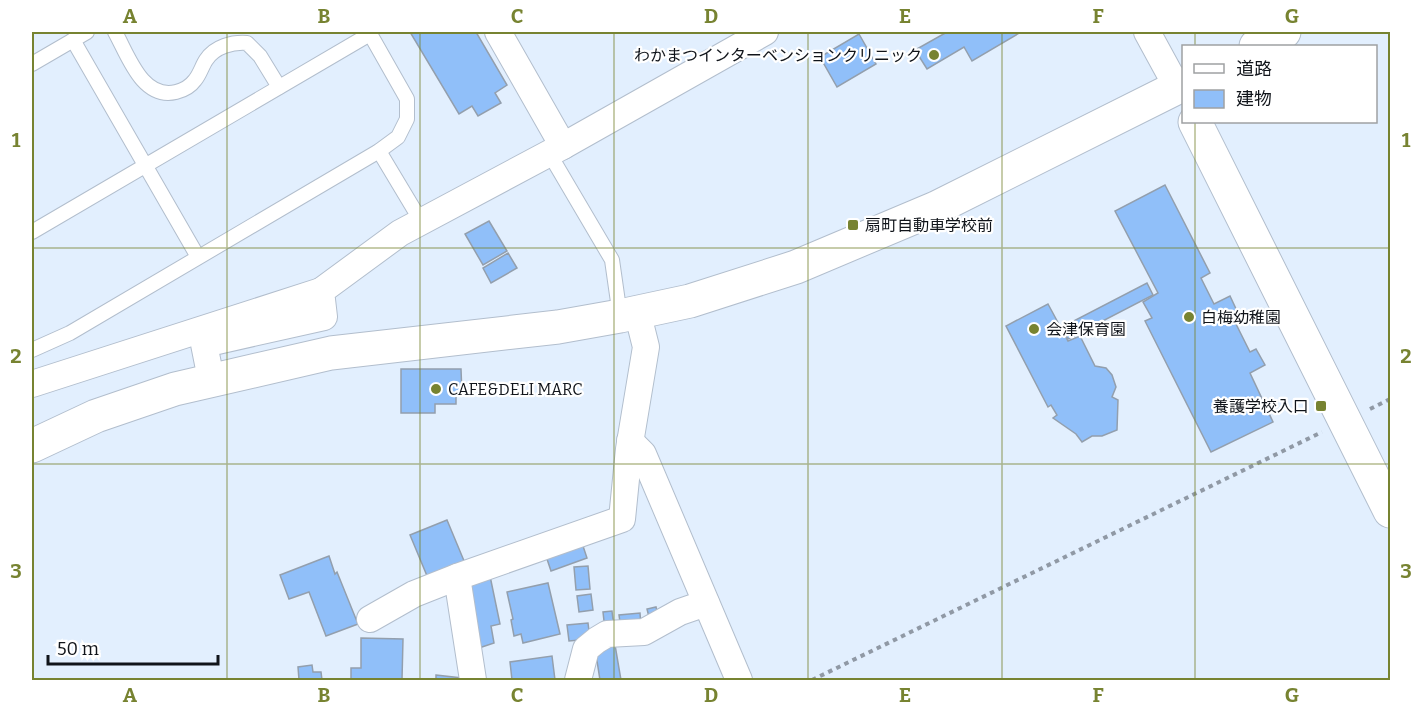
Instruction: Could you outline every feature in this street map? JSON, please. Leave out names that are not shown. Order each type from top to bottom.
[{"type":"street","points":[[498,32],[556,149]]},
{"type":"street","points":[[32,384],[321,291],[400,233],[765,32]]},
{"type":"street","points":[[32,446],[96,416],[211,379],[331,353],[502,334],[628,314],[690,301],[795,267],[936,208],[1182,90],[1147,32]]},
{"type":"street","points":[[1258,45],[1284,32]]},
{"type":"street","points":[[1195,123],[1390,511]]},
{"type":"street","points":[[211,379],[204,344],[324,317],[321,291]]},
{"type":"street","points":[[370,619],[414,594],[622,519],[630,441],[646,347],[628,314]]},
{"type":"street","points":[[630,441],[643,454],[739,681]]},
{"type":"street","points":[[457,577],[473,681]]},
{"type":"street","points":[[579,681],[586,649],[597,640],[608,634],[644,632],[680,612],[706,603]]},
{"type":"lane","points":[[32,64],[87,32]]},
{"type":"lane","points":[[115,32],[148,87],[159,92],[169,93],[185,89],[195,81],[208,57],[233,42],[247,43],[260,56],[279,87]]},
{"type":"lane","points":[[32,232],[370,33],[407,99],[407,119],[398,137],[379,151],[69,333],[32,350]]},
{"type":"lane","points":[[73,40],[198,257]]},
{"type":"lane","points":[[556,149],[612,260],[628,314]]},
{"type":"lane","points":[[379,151],[422,221]]},
{"type":"path","points":[[813,681],[1390,399]]},
{"type":"building","points":[[410,32],[476,32],[507,85],[495,93],[501,103],[478,116],[472,106],[459,114]]},
{"type":"building","name":"わかまつインターベンションクリニック","points":[[947,32],[1021,32],[972,61],[964,47],[927,69],[915,50]]},
{"type":"building","points":[[859,34],[876,64],[837,87],[820,57]]},
{"type":"building","points":[[1165,185],[1210,273],[1201,278],[1214,304],[1230,296],[1237,311],[1231,314],[1250,352],[1256,349],[1265,365],[1250,373],[1273,422],[1211,452],[1145,321],[1152,318],[1143,302],[1158,293],[1115,211]]},
{"type":"building","points":[[489,221],[507,251],[483,265],[465,234]]},
{"type":"building","points":[[508,253],[517,268],[491,283],[483,268]]},
{"type":"building","points":[[1147,283],[1153,295],[1068,339],[1062,327]]},
{"type":"building","points":[[1048,304],[1068,341],[1080,336],[1095,366],[1106,368],[1112,375],[1116,387],[1112,397],[1118,400],[1117,430],[1102,436],[1092,436],[1082,442],[1076,434],[1053,418],[1057,415],[1051,405],[1048,407],[1006,326]]},
{"type":"building","points":[[401,369],[461,369],[462,395],[456,395],[456,404],[435,404],[435,413],[401,413]]},
{"type":"building","points":[[447,520],[467,568],[430,583],[410,535]]},
{"type":"building","points":[[582,543],[587,558],[551,571],[546,556]]},
{"type":"building","points":[[329,556],[358,624],[326,636],[309,592],[289,599],[280,575]]},
{"type":"building","points":[[588,566],[590,589],[576,590],[574,567]]},
{"type":"building","points":[[490,576],[500,624],[491,626],[494,643],[476,649],[464,588]]},
{"type":"building","points":[[548,583],[560,634],[523,643],[521,634],[514,636],[507,592]]},
{"type":"building","points":[[591,594],[593,610],[579,612],[577,596]]},
{"type":"building","points":[[656,607],[659,620],[650,621],[647,609]]},
{"type":"building","points":[[612,611],[614,629],[605,630],[603,612]]},
{"type":"building","points":[[640,613],[641,627],[621,629],[619,615]]},
{"type":"building","points":[[588,623],[590,639],[569,641],[567,625]]},
{"type":"building","points":[[361,638],[403,639],[402,680],[351,680],[351,668],[361,668]]},
{"type":"building","points":[[615,645],[621,680],[600,680],[595,648]]},
{"type":"building","points":[[552,656],[555,680],[512,680],[510,662]]},
{"type":"building","points":[[312,665],[313,672],[321,672],[322,680],[299,680],[298,667]]},
{"type":"building","points":[[436,675],[462,678],[462,680],[436,680]]},
{"type":"place","name":"わかまつインターベンションクリニック","points":[[934,55]]},
{"type":"place","name":"扇町自動車学校前","points":[[853,225]]},
{"type":"place","name":"白梅幼稚園","points":[[1189,317]]},
{"type":"place","name":"会津保育園","points":[[1034,329]]},
{"type":"place","name":"CAFE&DELI MARC","points":[[436,389]]},
{"type":"place","name":"養護学校入口","points":[[1321,406]]}]
